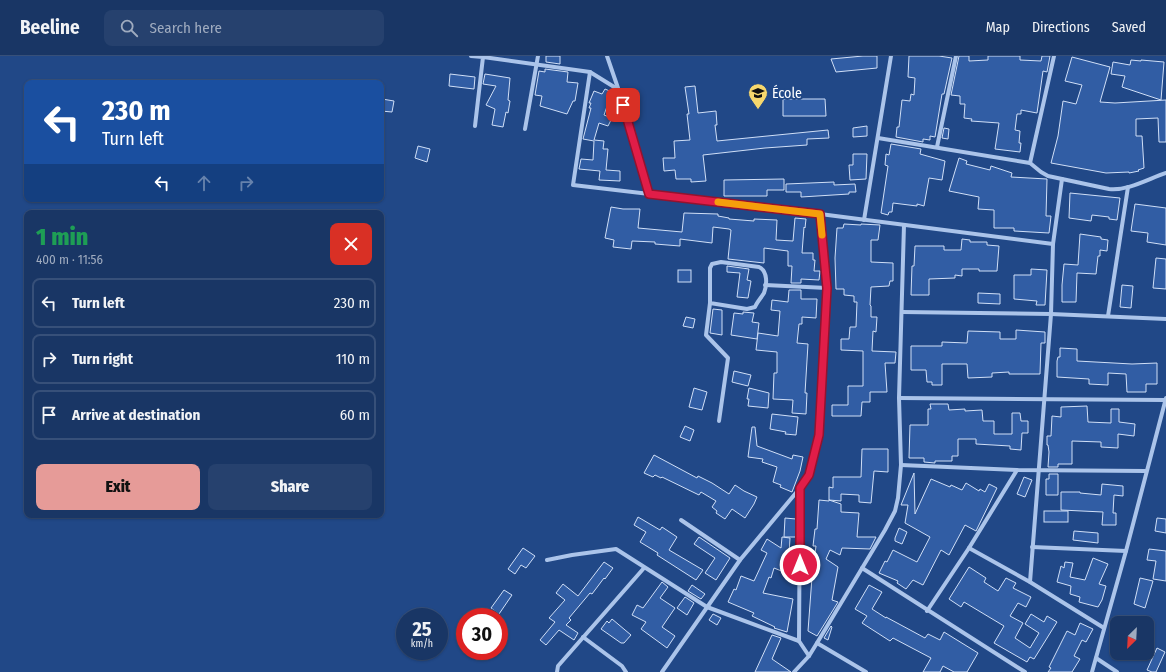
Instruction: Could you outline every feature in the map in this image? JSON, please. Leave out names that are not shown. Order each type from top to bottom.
[{"type":"street","points":[[471,56],[590,72],[619,90]]},
{"type":"street","points":[[525,129],[538,56]]},
{"type":"street","points":[[607,56],[619,90],[649,194]]},
{"type":"street","points":[[864,220],[891,56]]},
{"type":"street","points":[[938,147],[956,56]]},
{"type":"street","points":[[1030,163],[1054,56]]},
{"type":"street","points":[[475,126],[483,57]]},
{"type":"street","points":[[590,72],[573,185],[820,214],[1053,244]]},
{"type":"street","points":[[878,138],[1030,163],[1041,172],[1062,179],[1115,190],[1128,187],[1166,173]]},
{"type":"street","points":[[1030,582],[1051,314],[1053,244],[1062,179]]},
{"type":"street","points":[[1108,316],[1128,187]]},
{"type":"street","points":[[662,672],[740,560],[800,488],[809,475],[819,435],[827,288],[820,214]]},
{"type":"street","points":[[794,672],[817,643],[895,511],[898,498],[901,465],[900,398],[904,225]]},
{"type":"street","points":[[710,303],[747,309],[755,307],[764,293],[765,272],[760,267],[721,262],[712,264],[710,268],[710,303],[706,335],[728,358],[719,421]]},
{"type":"street","points":[[765,285],[827,288]]},
{"type":"street","points":[[902,312],[1051,314],[1166,319]]},
{"type":"street","points":[[900,398],[1166,399],[1092,672]]},
{"type":"street","points":[[901,465],[1017,470],[1146,471]]},
{"type":"street","points":[[927,611],[970,548],[1017,470]]},
{"type":"street","points":[[800,488],[799,641],[808,656]]},
{"type":"street","points":[[681,520],[740,560]]},
{"type":"street","points":[[970,548],[1030,582],[1104,628]]},
{"type":"street","points":[[1032,548],[1126,551]]},
{"type":"street","points":[[547,560],[616,549],[708,608],[799,641]]},
{"type":"street","points":[[558,672],[558,666],[644,568]]},
{"type":"street","points":[[862,568],[927,611],[1025,672]]},
{"type":"street","points":[[583,637],[622,666],[626,672]]},
{"type":"street","points":[[817,643],[866,672]]},
{"type":"street","points":[[1096,658],[1117,672]]},
{"type":"building","points":[[546,56],[560,56],[560,64],[546,62]]},
{"type":"building","points":[[877,56],[877,68],[836,72],[831,59]]},
{"type":"building","points":[[909,56],[939,56],[952,58],[944,94],[942,94],[935,137],[930,136],[930,140],[923,139],[923,142],[896,137],[897,127],[899,127],[902,100],[910,101],[911,94],[914,95],[915,78],[908,77]]},
{"type":"building","points":[[959,56],[969,56],[969,61],[988,60],[988,56],[1020,56],[1020,60],[1041,61],[1042,56],[1050,56],[1047,72],[1043,71],[1037,113],[1021,110],[1021,114],[1017,114],[1015,130],[1020,131],[1020,152],[995,149],[999,123],[971,121],[972,119],[964,118],[965,104],[960,104],[960,96],[951,95]]},
{"type":"building","points":[[1072,57],[1110,67],[1100,102],[1115,103],[1166,100],[1166,142],[1159,142],[1158,118],[1136,119],[1136,136],[1142,136],[1144,168],[1138,170],[1139,171],[1129,173],[1106,173],[1051,163],[1058,136],[1063,101],[1076,104],[1082,85],[1065,81]]},
{"type":"building","points":[[1131,60],[1164,62],[1161,100],[1122,87],[1125,76],[1111,74],[1113,62],[1130,65]]},
{"type":"building","points":[[545,69],[568,72],[567,82],[578,83],[575,101],[573,101],[567,114],[540,106],[542,96],[535,95],[539,71],[545,72]]},
{"type":"building","points":[[450,74],[475,77],[474,89],[449,86]]},
{"type":"building","points":[[485,74],[510,78],[508,100],[510,101],[503,127],[492,125],[495,109],[486,105],[496,86],[483,84]]},
{"type":"building","points":[[695,86],[698,113],[716,111],[717,125],[715,125],[717,141],[828,130],[829,138],[807,139],[807,145],[703,155],[706,181],[691,182],[691,179],[676,179],[675,170],[664,171],[663,158],[675,158],[674,141],[690,140],[687,114],[689,114],[685,87]]},
{"type":"building","points":[[605,89],[612,92],[604,115],[612,118],[608,126],[599,123],[594,140],[604,141],[603,149],[608,149],[606,170],[620,171],[620,181],[599,180],[600,171],[579,169],[581,159],[593,160],[594,141],[583,139],[591,108],[589,108],[591,103],[589,103],[594,91],[602,94]]},
{"type":"building","points":[[384,99],[394,101],[392,112],[384,111]]},
{"type":"building","points":[[783,99],[825,99],[826,116],[783,116]]},
{"type":"building","points":[[867,126],[867,136],[853,137],[853,128]]},
{"type":"building","points":[[944,128],[949,129],[948,139],[942,138]]},
{"type":"building","points":[[891,144],[921,149],[920,154],[945,161],[942,180],[929,178],[924,206],[917,204],[917,206],[893,203],[892,212],[889,212],[888,215],[881,213],[888,166],[885,165],[886,154],[889,155]]},
{"type":"building","points":[[418,146],[430,149],[427,162],[415,158]]},
{"type":"building","points":[[853,154],[867,154],[866,179],[850,180],[849,165],[853,165]]},
{"type":"building","points":[[959,158],[967,161],[966,164],[990,170],[991,166],[1012,173],[1011,177],[1047,179],[1046,216],[1051,216],[1049,233],[1014,231],[1014,228],[994,228],[994,210],[978,209],[979,197],[949,191]]},
{"type":"building","points":[[784,179],[784,190],[767,190],[767,196],[724,196],[724,180]]},
{"type":"building","points":[[834,182],[834,185],[855,184],[856,192],[849,192],[849,194],[801,197],[801,192],[786,192],[786,184]]},
{"type":"building","points":[[1070,193],[1120,198],[1117,220],[1109,219],[1109,217],[1092,215],[1091,221],[1069,218]]},
{"type":"building","points":[[1135,204],[1166,208],[1166,245],[1147,242],[1148,233],[1131,231]]},
{"type":"building","points":[[611,207],[640,209],[638,228],[682,232],[684,213],[718,214],[718,216],[729,219],[754,221],[754,219],[777,220],[776,240],[793,241],[795,218],[806,219],[802,253],[813,253],[813,260],[815,260],[814,271],[820,271],[819,280],[801,279],[801,283],[791,283],[792,266],[788,266],[788,251],[764,248],[764,263],[728,259],[731,230],[729,229],[713,227],[712,243],[680,239],[680,246],[655,244],[655,242],[632,241],[631,249],[613,247],[614,240],[605,238]]},
{"type":"building","points":[[844,224],[880,225],[878,240],[871,240],[871,262],[893,263],[893,281],[890,281],[889,286],[871,287],[870,305],[871,317],[877,317],[876,332],[873,331],[872,351],[896,352],[895,363],[885,363],[887,392],[870,392],[870,402],[862,402],[861,416],[832,416],[832,405],[848,405],[848,386],[863,386],[863,351],[841,350],[841,339],[849,339],[850,327],[856,327],[857,302],[854,302],[854,296],[844,295],[844,289],[836,289],[835,258],[837,228],[843,228]]},
{"type":"building","points":[[1080,234],[1101,237],[1101,239],[1108,240],[1107,251],[1100,250],[1096,274],[1077,273],[1076,302],[1062,302],[1064,264],[1078,265]]},
{"type":"building","points":[[962,239],[970,240],[970,242],[987,242],[987,245],[999,246],[997,271],[962,269],[962,276],[955,275],[955,278],[929,279],[929,295],[911,295],[912,266],[914,266],[915,246],[944,246],[944,250],[961,250]]},
{"type":"building","points":[[1156,258],[1166,259],[1166,289],[1153,288]]},
{"type":"building","points":[[727,266],[749,269],[747,280],[751,281],[748,298],[737,297],[740,273],[727,272]]},
{"type":"building","points":[[1031,269],[1047,270],[1045,305],[1036,305],[1037,301],[1014,299],[1014,275],[1031,275]]},
{"type":"building","points":[[678,270],[691,270],[691,282],[678,282]]},
{"type":"building","points":[[1122,285],[1133,286],[1131,308],[1120,307]]},
{"type":"building","points":[[789,290],[801,290],[801,299],[817,299],[816,318],[802,317],[802,324],[799,324],[797,343],[808,344],[805,393],[807,393],[806,414],[792,413],[793,400],[773,399],[774,373],[777,373],[777,352],[756,350],[758,333],[778,336],[780,311],[771,310],[772,300],[788,302]]},
{"type":"building","points":[[978,293],[1000,294],[1000,304],[978,303]]},
{"type":"building","points":[[713,309],[722,310],[722,335],[710,333]]},
{"type":"building","points":[[743,312],[754,313],[752,322],[759,323],[757,339],[731,335],[734,313],[743,314]]},
{"type":"building","points":[[686,317],[695,319],[693,328],[683,326]]},
{"type":"building","points":[[1016,330],[1045,332],[1045,343],[1041,343],[1040,374],[1009,374],[1009,372],[992,373],[992,377],[968,378],[967,364],[942,364],[942,385],[932,385],[932,382],[927,382],[926,370],[911,370],[911,346],[942,346],[942,342],[967,343],[968,331],[1000,332],[1000,339],[1016,339]]},
{"type":"building","points":[[1060,348],[1077,349],[1077,361],[1132,364],[1157,363],[1157,384],[1146,384],[1146,392],[1127,392],[1126,374],[1108,373],[1108,385],[1089,384],[1089,379],[1057,377],[1057,361],[1058,357],[1060,357]]},
{"type":"building","points":[[734,371],[751,375],[748,386],[732,382]]},
{"type":"building","points":[[694,388],[707,392],[702,410],[689,407]]},
{"type":"building","points":[[749,388],[769,393],[768,408],[748,406],[749,399],[747,399]]},
{"type":"building","points":[[930,404],[948,404],[949,410],[982,410],[983,421],[994,421],[994,434],[1012,434],[1012,413],[1020,413],[1021,421],[1028,421],[1028,433],[1022,433],[1021,450],[1010,449],[1010,446],[976,444],[976,439],[958,439],[958,456],[952,456],[952,461],[935,461],[935,463],[924,462],[924,458],[909,458],[910,425],[928,425],[928,409],[931,409]]},
{"type":"building","points":[[1087,406],[1088,422],[1111,423],[1111,409],[1119,409],[1119,422],[1135,424],[1134,436],[1118,434],[1118,448],[1101,447],[1101,442],[1072,441],[1072,464],[1058,464],[1058,467],[1048,467],[1049,452],[1047,436],[1051,436],[1052,416],[1061,417],[1061,407]]},
{"type":"building","points":[[772,414],[798,417],[796,435],[785,434],[786,432],[770,429]]},
{"type":"building","points":[[685,426],[694,430],[690,441],[680,437]]},
{"type":"building","points":[[752,427],[755,427],[757,446],[792,459],[793,455],[803,457],[800,471],[792,492],[773,482],[777,467],[762,462],[763,459],[748,457]]},
{"type":"building","points":[[862,449],[888,449],[888,472],[874,471],[871,503],[859,502],[859,495],[841,494],[841,501],[829,500],[829,487],[833,488],[833,477],[861,477]]},
{"type":"building","points":[[654,455],[697,478],[698,476],[712,483],[729,494],[735,485],[757,497],[754,504],[745,518],[732,509],[725,519],[716,513],[717,511],[712,507],[716,501],[701,492],[699,495],[662,477],[661,478],[655,475],[653,477],[644,473]]},
{"type":"building","points":[[914,473],[915,514],[931,479],[962,490],[966,483],[979,491],[980,489],[985,492],[989,484],[997,488],[976,531],[965,525],[949,555],[941,550],[923,585],[913,580],[906,589],[897,583],[898,581],[879,573],[893,550],[917,562],[930,537],[905,523],[908,505],[901,505]]},
{"type":"building","points":[[1049,474],[1058,474],[1058,495],[1046,495],[1046,479],[1049,479]]},
{"type":"building","points":[[1024,477],[1032,480],[1025,497],[1017,494]]},
{"type":"building","points":[[1102,484],[1123,486],[1123,496],[1114,495],[1113,513],[1116,513],[1116,525],[1102,525],[1103,512],[1061,510],[1061,492],[1080,492],[1101,495]]},
{"type":"building","points":[[819,500],[829,500],[841,504],[841,512],[859,513],[857,537],[876,537],[870,549],[842,548],[840,555],[830,550],[826,559],[838,567],[832,600],[838,602],[817,636],[808,631],[816,546],[813,546],[815,529],[817,529]]},
{"type":"building","points":[[1044,511],[1068,511],[1068,522],[1044,522]]},
{"type":"building","points":[[638,517],[660,530],[662,527],[677,537],[669,550],[703,570],[696,580],[657,555],[658,553],[640,542],[646,532],[634,525]]},
{"type":"building","points":[[785,518],[796,519],[796,537],[784,537]]},
{"type":"building","points":[[1157,518],[1166,519],[1166,533],[1155,531]]},
{"type":"building","points":[[899,528],[907,532],[902,544],[895,541]]},
{"type":"building","points":[[1074,531],[1098,533],[1098,543],[1073,540]]},
{"type":"building","points":[[699,537],[730,558],[716,580],[705,573],[715,558],[694,544]]},
{"type":"building","points":[[782,537],[790,538],[789,554],[793,556],[788,569],[784,572],[774,568],[771,578],[769,577],[763,593],[793,599],[787,632],[774,628],[775,627],[752,616],[754,613],[728,602],[734,589],[736,590],[741,576],[754,581],[767,553],[761,550],[767,539],[781,548]]},
{"type":"building","points":[[523,548],[535,556],[526,568],[521,565],[515,574],[508,569]]},
{"type":"building","points":[[1149,549],[1166,551],[1166,581],[1153,579],[1156,561],[1147,560]]},
{"type":"building","points":[[1093,558],[1108,564],[1099,584],[1106,586],[1102,600],[1098,607],[1079,602],[1080,597],[1070,594],[1071,586],[1057,582],[1061,566],[1064,568],[1065,562],[1073,563],[1070,577],[1085,580]]},
{"type":"building","points":[[604,562],[613,568],[592,594],[590,593],[569,618],[571,620],[566,625],[578,633],[574,640],[559,630],[546,645],[540,640],[555,622],[549,618],[565,600],[556,593],[563,584],[578,596]]},
{"type":"building","points":[[969,567],[986,578],[984,582],[998,591],[1006,578],[1016,583],[1013,588],[1031,597],[1026,607],[1018,603],[1010,616],[1023,623],[1015,638],[1030,648],[1039,633],[1025,624],[1031,614],[1044,622],[1047,616],[1057,622],[1034,659],[1030,657],[1027,662],[994,643],[1004,626],[964,602],[961,607],[949,599]]},
{"type":"building","points":[[1140,578],[1153,581],[1145,608],[1134,604]]},
{"type":"building","points":[[662,582],[668,587],[660,598],[675,608],[662,627],[675,636],[667,648],[641,629],[646,622],[632,615],[637,605],[643,608]]},
{"type":"building","points":[[692,585],[705,594],[701,599],[688,591]]},
{"type":"building","points":[[869,585],[882,592],[872,609],[886,618],[925,638],[928,634],[940,640],[944,632],[978,653],[967,672],[954,672],[943,666],[940,672],[923,672],[931,658],[893,638],[890,641],[862,623],[867,616],[855,609]]},
{"type":"building","points":[[504,590],[512,595],[503,608],[491,608]]},
{"type":"building","points":[[685,597],[694,603],[687,615],[677,608]]},
{"type":"building","points":[[713,614],[721,618],[717,625],[709,620]]},
{"type":"building","points":[[612,619],[631,635],[624,643],[621,643],[601,629],[607,621],[609,623]]},
{"type":"building","points":[[1080,623],[1093,629],[1086,642],[1082,640],[1074,656],[1080,659],[1072,672],[1048,672],[1067,631],[1075,635]]},
{"type":"building","points":[[831,626],[832,627],[828,640],[824,638]]},
{"type":"building","points":[[772,635],[781,638],[772,659],[791,672],[755,672]]},
{"type":"building","points":[[1157,648],[1165,652],[1156,672],[1152,672],[1147,670],[1152,660],[1154,660],[1154,655]]},
{"type":"slow traffic","points":[[718,202],[820,214],[822,235]]},
{"type":"place","name":"École","points":[[758,110]]},
{"type":"route","points":[[623,105],[649,194],[820,214],[827,288],[819,435],[809,475],[800,488],[800,565]]}]
